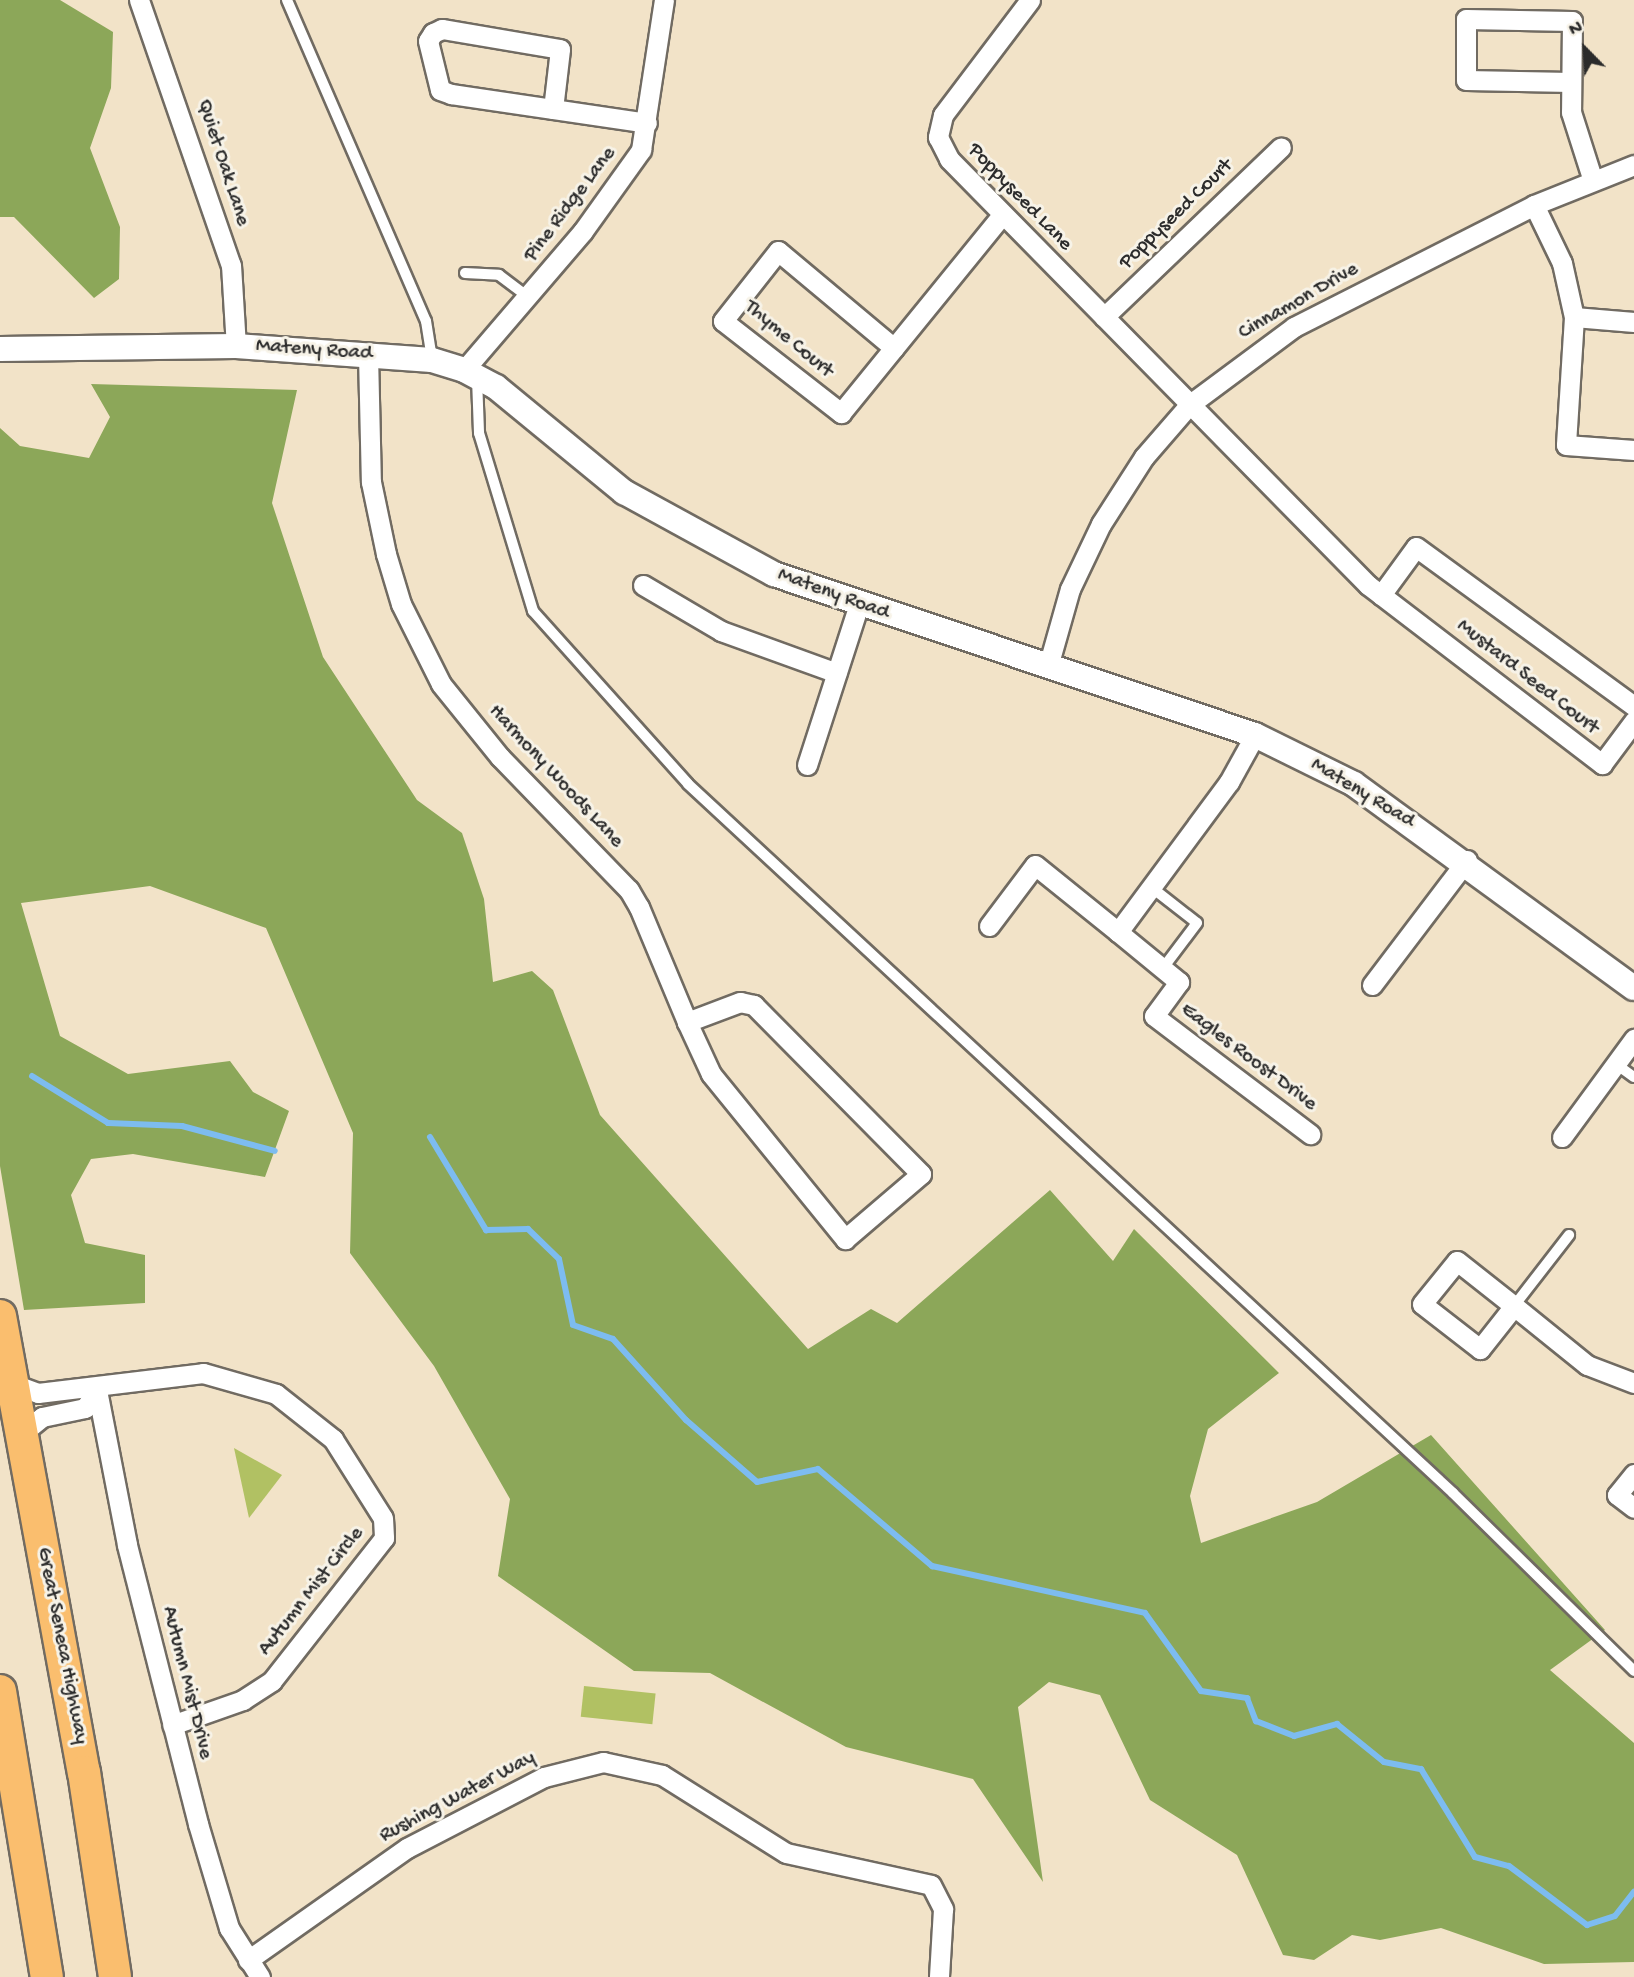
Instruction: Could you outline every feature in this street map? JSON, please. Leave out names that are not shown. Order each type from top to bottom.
[{"type":"main road","name":"Great Seneca Highway","points":[[0,1316],[115,1977]]},
{"type":"main road","points":[[0,1691],[47,1977]]},
{"type":"street","name":"Quiet Oak Lane","points":[[139,0],[230,265],[236,346]]},
{"type":"street","name":"Pine Ridge Lane","points":[[471,373],[634,161],[647,123],[664,0]]},
{"type":"street","name":"Poppyseed Lane","points":[[1030,0],[943,115],[938,137],[949,159],[1001,216],[1189,405]]},
{"type":"street","points":[[1571,82],[1466,80],[1466,19],[1572,21],[1571,82],[1576,141],[1593,181]]},
{"type":"street","points":[[552,109],[560,49],[442,29],[432,33],[432,66],[440,90],[552,109],[647,123]]},
{"type":"street","name":"Poppyseed Court","points":[[1104,317],[1281,147]]},
{"type":"street","name":"Cinnamon Drive","points":[[1049,663],[1070,589],[1101,524],[1144,457],[1189,405],[1294,327],[1534,205],[1634,165]]},
{"type":"street","points":[[1534,205],[1562,263],[1574,317],[1566,445],[1634,450]]},
{"type":"street","name":"Thyme Court","points":[[894,348],[778,251],[723,321],[841,414],[1001,216]]},
{"type":"street","points":[[1574,317],[1634,322]]},
{"type":"street","name":"Mateny Road","points":[[0,349],[236,346],[432,360],[471,373],[675,525],[858,607],[1049,663],[1255,735],[1354,784],[1467,860],[1634,988]]},
{"type":"street","name":"Harmony Woods Lane","points":[[368,354],[371,482],[401,604],[441,684],[500,757],[629,890],[687,1023],[711,1074],[845,1239],[921,1174],[754,1005],[740,1002],[687,1023]]},
{"type":"street","name":"Mustard Seed Court","points":[[1189,405],[1381,595],[1602,764],[1634,720]]},
{"type":"street","name":"Mustard Seed Court","points":[[1381,595],[1416,547],[1634,706]]},
{"type":"street","points":[[643,585],[721,631],[837,673]]},
{"type":"street","points":[[807,765],[858,607]]},
{"type":"street","points":[[1118,932],[1229,782],[1255,735]]},
{"type":"street","points":[[1372,985],[1467,860]]},
{"type":"street","points":[[989,926],[1035,865],[1163,968]]},
{"type":"street","name":"Eagles Roost Drive","points":[[1163,968],[1180,982],[1154,1016],[1310,1135]]},
{"type":"street","points":[[1562,1137],[1634,1039]]},
{"type":"street","points":[[1514,1307],[1480,1349],[1422,1304],[1457,1261],[1587,1365],[1634,1383]]},
{"type":"street","name":"Autumn Mist Circle","points":[[9,1371],[16,1385],[38,1393],[80,1383],[97,1390],[203,1373],[276,1394],[311,1418],[355,1465],[386,1528],[343,1592],[258,1693],[172,1725]]},
{"type":"street","points":[[22,1434],[42,1417],[85,1408],[97,1390]]},
{"type":"street","name":"Autumn Mist Drive","points":[[97,1390],[172,1725],[229,1928],[260,1977]]},
{"type":"street","points":[[1634,1474],[1618,1495],[1634,1508]]},
{"type":"street","name":"Rushing Water Way","points":[[248,1960],[408,1848],[544,1777],[603,1762],[662,1775],[786,1853],[931,1885],[943,1909],[939,1977]]},
{"type":"lane","points":[[288,0],[426,321],[432,360]]},
{"type":"lane","points":[[466,273],[499,275],[529,299]]},
{"type":"lane","points":[[471,373],[479,433],[533,611],[688,784],[1453,1493],[1634,1671]]},
{"type":"lane","points":[[1151,887],[1196,923],[1163,968]]},
{"type":"lane","points":[[1616,1063],[1634,1077]]},
{"type":"lane","points":[[1514,1307],[1569,1235]]},
{"type":"green space","points":[[0,0],[60,0],[113,32],[111,88],[90,148],[120,227],[119,279],[94,298],[14,217],[0,217]]},
{"type":"green space","points":[[91,384],[297,390],[272,503],[323,657],[417,800],[462,833],[484,899],[493,982],[532,971],[553,990],[600,1115],[808,1349],[871,1309],[897,1323],[1050,1190],[1113,1261],[1134,1229],[1279,1373],[1208,1429],[1190,1496],[1201,1543],[1317,1502],[1431,1435],[1605,1630],[1550,1670],[1634,1743],[1634,1962],[1544,1964],[1441,1928],[1380,1940],[1352,1935],[1314,1960],[1283,1955],[1237,1855],[1150,1800],[1100,1695],[1049,1682],[1018,1707],[1043,1882],[973,1779],[846,1747],[710,1673],[634,1671],[498,1576],[510,1499],[434,1366],[350,1253],[353,1133],[266,928],[150,886],[21,903],[60,1036],[128,1074],[230,1061],[253,1092],[289,1111],[265,1177],[133,1154],[91,1159],[71,1195],[85,1243],[145,1255],[145,1303],[24,1310],[0,1166],[0,428],[20,446],[89,458],[110,417]]},
{"type":"green space","points":[[234,1448],[282,1475],[249,1518]]},
{"type":"green space","points":[[584,1686],[656,1694],[652,1724],[581,1717]]},
{"type":"waterway","points":[[32,1076],[108,1123],[182,1126],[275,1151]]},
{"type":"waterway","points":[[430,1137],[486,1230],[528,1229],[559,1259],[573,1325],[613,1339],[686,1420],[757,1482],[818,1469],[932,1566],[1145,1613],[1201,1691],[1247,1698],[1256,1721],[1294,1736],[1337,1724],[1384,1762],[1421,1769],[1475,1857],[1509,1866],[1587,1925],[1615,1916],[1634,1892]]}]
